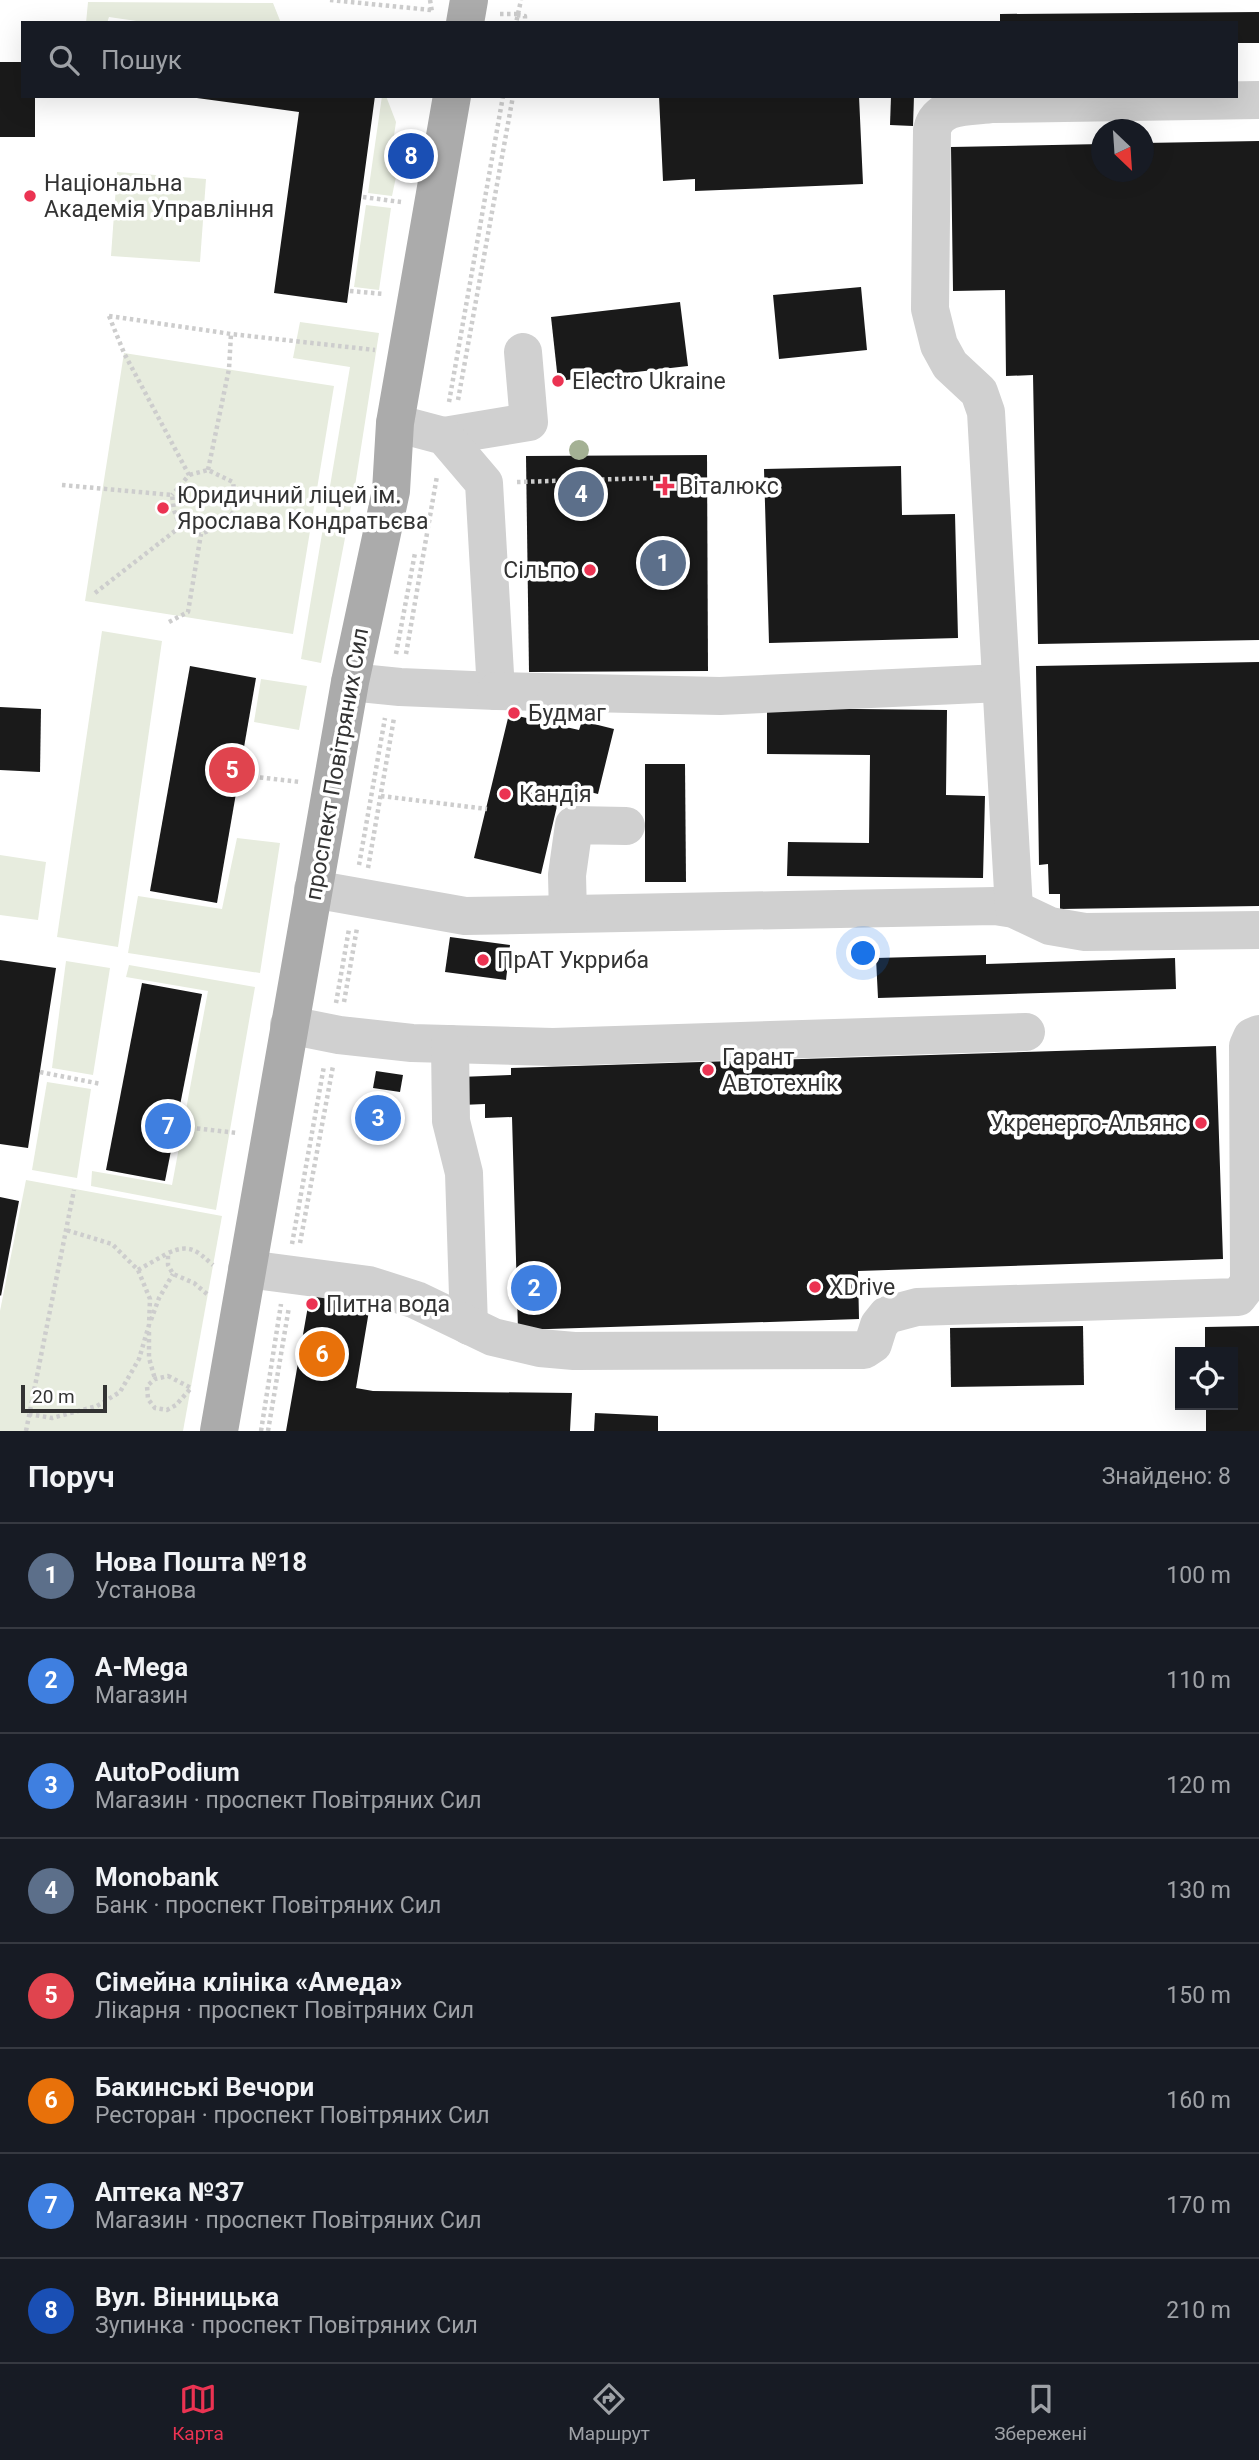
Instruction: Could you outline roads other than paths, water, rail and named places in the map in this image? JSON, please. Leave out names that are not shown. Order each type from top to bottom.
[{"type":"main road","points":[[448,16],[469,0]]},
{"type":"main road","name":"проспект Повітряних Сил","points":[[219,1431],[230,1267],[289,1025],[349,682],[391,491],[395,423],[452,98]]},
{"type":"lane","points":[[1014,909],[986,412],[979,392],[950,365],[939,345],[930,309],[934,121],[940,114],[951,109],[993,104],[1259,100]]},
{"type":"lane","points":[[445,447],[529,422],[523,352]]},
{"type":"lane","points":[[395,423],[445,447],[484,483],[496,691]]},
{"type":"lane","points":[[349,682],[395,687],[496,691],[720,696],[1001,683]]},
{"type":"lane","points":[[568,914],[567,875],[574,825],[626,826]]},
{"type":"lane","points":[[313,888],[455,915],[995,906],[1014,909],[1050,926],[1085,932],[1259,930]]},
{"type":"lane","points":[[289,1025],[335,1034],[412,1043],[553,1047],[1026,1032]]},
{"type":"lane","points":[[230,1267],[369,1285],[416,1300],[494,1337],[516,1343],[574,1351],[864,1350],[873,1344],[879,1325],[887,1315],[917,1307],[1238,1297],[1248,1284],[1249,1278],[1248,1046],[1252,1037],[1259,1034]]},
{"type":"lane","points":[[450,1044],[452,1121],[464,1173],[469,1325]]},
{"type":"place","name":"Вул. Вінницька","points":[[411,156]]},
{"type":"place","name":"Національна Академія Управління","points":[[30,196]]},
{"type":"place","name":"Electro Ukraine","points":[[558,381]]},
{"type":"place","name":"Віталюкс","points":[[665,486]]},
{"type":"place","name":"Monobank","points":[[581,494]]},
{"type":"place","name":"Юридичний ліцей ім. Ярослава Кондратьєва","points":[[163,508]]},
{"type":"place","name":"Нова Пошта №18","points":[[663,563]]},
{"type":"place","name":"Сільпо","points":[[590,570]]},
{"type":"place","name":"Будмаг","points":[[514,713]]},
{"type":"place","name":"Сімейна клініка «Амеда»","points":[[232,770]]},
{"type":"place","name":"Кандія","points":[[505,794]]},
{"type":"place","name":"ПрАТ Укрриба","points":[[483,960]]},
{"type":"place","name":"Гарант Автотехнік","points":[[708,1070]]},
{"type":"place","name":"AutoPodium","points":[[378,1118]]},
{"type":"place","name":"Укренерго-Альянс","points":[[1201,1123]]},
{"type":"place","name":"Аптека №37","points":[[168,1126]]},
{"type":"place","name":"XDrive","points":[[815,1287]]},
{"type":"place","name":"A-Mega","points":[[534,1288]]},
{"type":"place","name":"Питна вода","points":[[312,1304]]},
{"type":"place","name":"Бакинські Вечори","points":[[322,1354]]}]
